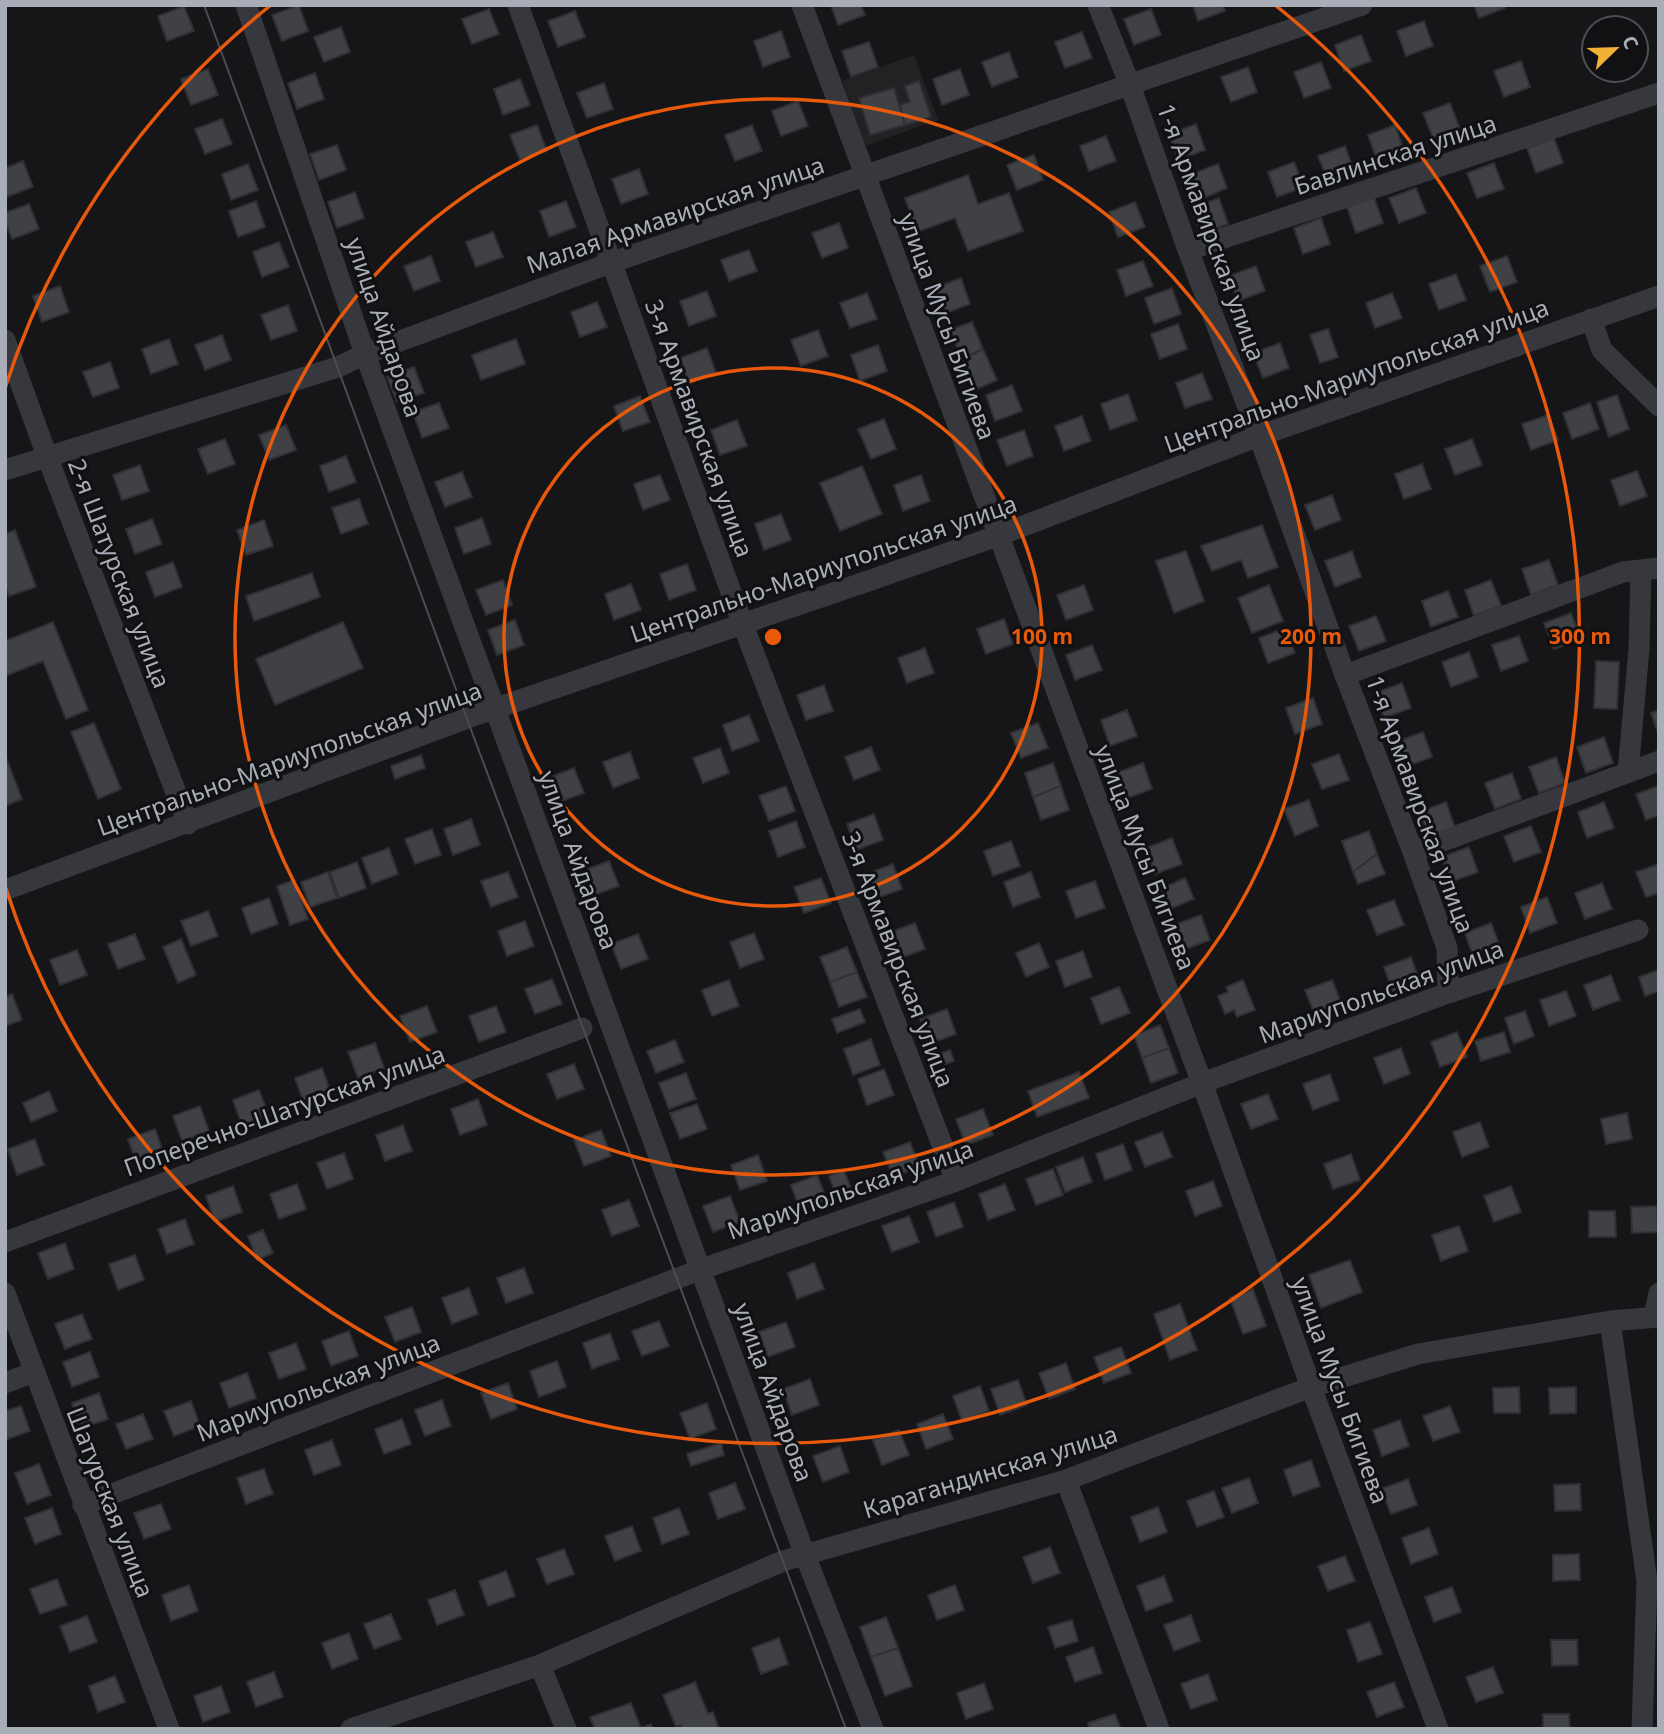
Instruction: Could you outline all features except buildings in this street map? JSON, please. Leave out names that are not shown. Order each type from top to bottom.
[{"type":"street","name":"улица Айдарова","points":[[246,5],[365,354],[805,1555],[873,1729]]},
{"type":"street","name":"3-я Армавирская улица","points":[[518,5],[743,625],[956,1181]]},
{"type":"street","name":"улица Мусы Бигиева","points":[[802,5],[1202,1083],[1437,1729]]},
{"type":"street","name":"1-я Армавирская улица","points":[[1098,5],[1130,85],[1345,676],[1413,852],[1447,948],[1448,993]]},
{"type":"street","name":"Малая Армавирская улица","points":[[5,470],[338,366],[613,262],[1362,5]]},
{"type":"street","name":"Бавлинская улица","points":[[1188,250],[1659,93]]},
{"type":"street","name":"Центрально-Мариупольская улица","points":[[5,890],[476,715],[997,536],[1259,436],[1659,296]]},
{"type":"street","points":[[1591,319],[1602,350],[1659,406]]},
{"type":"street","name":"2-я Шатурская улица","points":[[5,340],[188,824]]},
{"type":"street","points":[[1345,676],[1623,572],[1650,570],[1639,649],[1628,772]]},
{"type":"street","points":[[1413,852],[1659,761]]},
{"type":"street","name":"Мариупольская улица","points":[[83,1504],[702,1269],[956,1181],[1202,1083],[1448,993],[1637,930]]},
{"type":"street","name":"Поперечно-Шатурская улица","points":[[5,1242],[582,1028]]},
{"type":"street","name":"Шатурская улица","points":[[5,1293],[169,1729]]},
{"type":"street","points":[[1656,1317],[1659,1293]]},
{"type":"street","name":"Карагандинская улица","points":[[361,1727],[540,1665],[783,1561],[1066,1480],[1311,1387],[1419,1354],[1610,1321],[1656,1317]]},
{"type":"street","points":[[1610,1321],[1653,1581],[1642,1729]]},
{"type":"street","points":[[5,1383],[34,1372]]},
{"type":"street","points":[[1066,1480],[1159,1729]]},
{"type":"street","points":[[540,1665],[566,1729]]},
{"type":"shaded area","points":[[914,55],[938,120],[865,146],[842,81]]},
{"type":"tram line","points":[[204,5],[467,719],[846,1729]]}]
